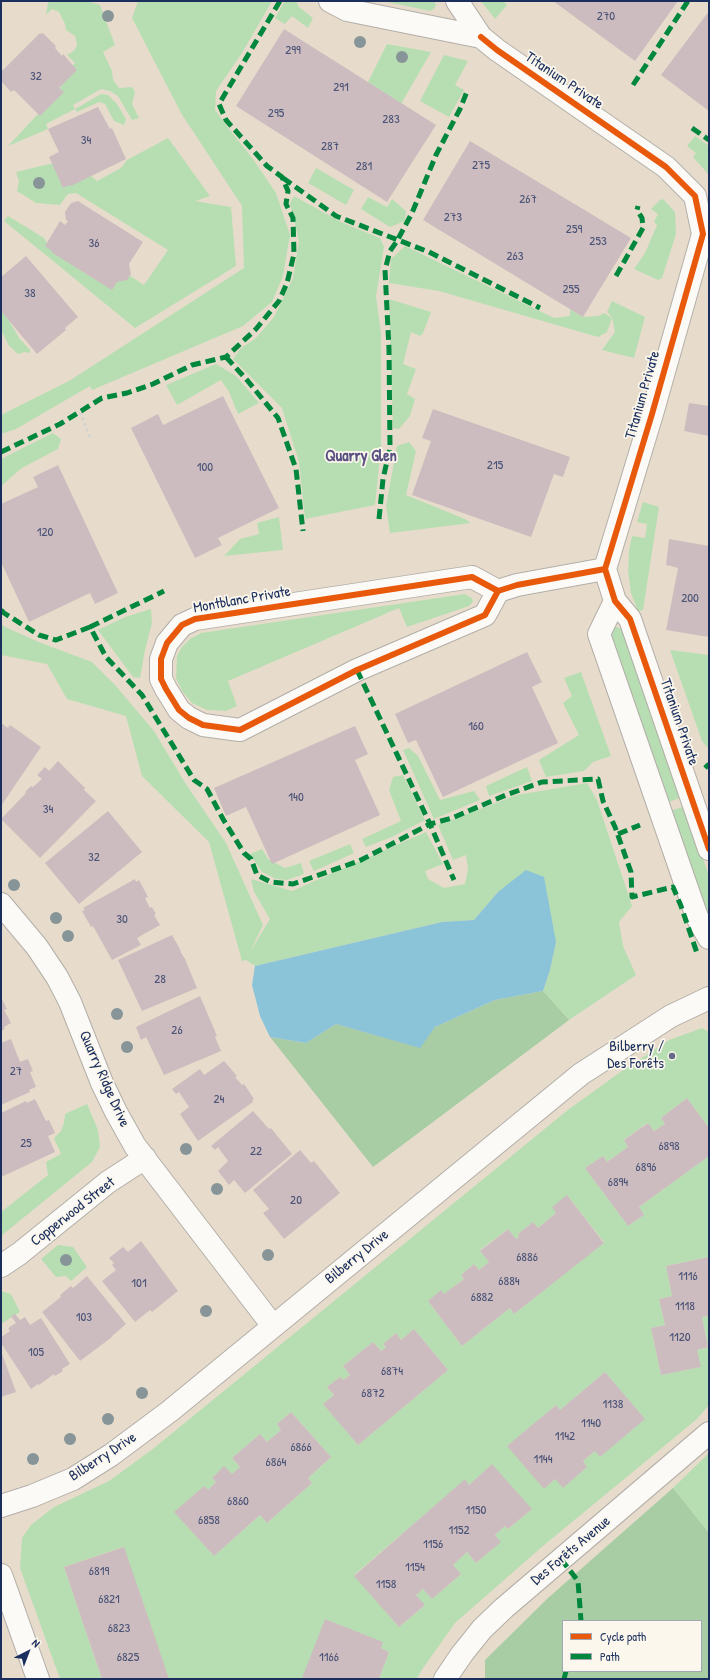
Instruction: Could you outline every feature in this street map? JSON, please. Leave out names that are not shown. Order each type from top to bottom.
[{"type":"street","name":"Titanium Private","points":[[330,1],[347,10],[481,37]]},
{"type":"street","name":"Titanium Private","points":[[457,1],[481,37],[497,50],[666,167],[695,196],[702,234],[652,414],[605,569],[615,601],[630,618],[709,849]]},
{"type":"street","points":[[498,591],[517,585],[605,569]]},
{"type":"street","name":"Montblanc Private","points":[[472,577],[498,591],[485,615],[357,670],[240,730],[203,725],[189,718],[179,710],[161,679],[161,659],[166,643],[182,625],[195,618],[472,577]]},
{"type":"street","points":[[615,601],[598,634],[697,916],[709,938]]},
{"type":"street","name":"Quarry Ridge Drive","points":[[1,904],[37,947],[57,977],[70,1002],[102,1084],[135,1146],[273,1326]]},
{"type":"street","name":"Bilberry Drive","points":[[1,1506],[32,1496],[73,1478],[111,1455],[170,1412],[581,1074],[671,1016],[709,998]]},
{"type":"street","name":"Copperwood Street","points":[[1,1266],[20,1254],[108,1182],[145,1158]]},
{"type":"street","name":"Des Forêts Avenue","points":[[445,1679],[462,1654],[482,1629],[504,1608],[709,1433]]},
{"type":"street","points":[[1,1575],[38,1679]]},
{"type":"path","points":[[80,412],[90,437]]},
{"type":"green space","points":[[50,1],[87,1],[100,5],[115,45],[103,52],[112,71],[113,80],[119,88],[132,87],[135,92],[132,104],[139,118],[132,120],[118,96],[110,91],[101,89],[73,105],[75,109],[46,124],[48,129],[8,146],[40,112],[38,109],[61,87],[57,81],[75,63],[67,55],[74,51],[77,45],[75,36],[66,30],[65,24],[59,12],[52,9],[46,15],[48,3]]},
{"type":"green space","points":[[138,1],[272,1],[242,53],[216,91],[215,110],[253,159],[276,193],[290,235],[283,276],[272,302],[243,326],[92,390],[90,386],[16,429],[1,434],[1,415],[69,381],[244,268],[242,206],[181,113],[132,18]]},
{"type":"green space","points":[[285,1],[296,1],[299,7],[313,18],[308,28],[292,16],[285,24],[275,18]]},
{"type":"green space","points":[[383,1],[434,1],[436,5],[434,9],[430,11]]},
{"type":"green space","points":[[481,1],[503,1],[507,5],[495,19]]},
{"type":"green space","points":[[387,44],[431,52],[401,104],[368,82]]},
{"type":"green space","points":[[444,55],[468,61],[455,85],[464,90],[449,117],[420,101]]},
{"type":"green space","points":[[101,94],[108,95],[117,104],[126,119],[124,125],[114,121],[105,104],[99,102],[77,112],[75,109]]},
{"type":"green space","points":[[695,136],[709,146],[709,175],[693,157],[696,153],[687,146]]},
{"type":"green space","points":[[168,138],[210,196],[195,201],[231,207],[236,266],[135,328],[4,221],[8,216],[44,238],[47,243],[124,272],[144,285],[168,250],[76,193],[68,194],[60,205],[36,203],[17,191],[19,181],[16,172],[54,163],[85,171],[97,181],[121,168],[127,160]]},
{"type":"green space","points":[[316,168],[354,190],[346,205],[308,183]]},
{"type":"green space","points":[[294,196],[341,222],[380,238],[384,247],[376,296],[381,333],[381,447],[375,505],[305,519],[299,462],[282,408],[233,359],[240,349],[256,338],[274,317],[293,278],[299,241],[290,203]]},
{"type":"green space","points":[[368,197],[387,207],[392,199],[406,211],[405,221],[390,227],[361,209]]},
{"type":"green space","points":[[661,199],[664,200],[675,212],[676,234],[662,278],[658,280],[634,269],[645,253],[657,225],[654,222],[658,214],[651,209]]},
{"type":"green space","points":[[405,246],[554,318],[570,316],[570,309],[583,317],[599,316],[604,313],[612,318],[607,332],[598,337],[439,291],[389,283],[391,259]]},
{"type":"green space","points":[[389,299],[431,312],[423,333],[420,336],[411,332],[403,364],[416,369],[407,394],[415,399],[410,416],[399,429],[393,428]]},
{"type":"green space","points":[[612,301],[645,317],[634,358],[602,350],[615,332],[612,317],[607,312]]},
{"type":"green space","points":[[1,309],[19,338],[30,350],[30,353],[25,352],[18,354],[9,346],[1,330]]},
{"type":"green space","points":[[216,364],[236,376],[259,403],[238,414],[229,392],[221,380],[177,405],[166,385]]},
{"type":"green space","points":[[53,433],[61,439],[58,449],[22,468],[1,486],[1,459]]},
{"type":"green space","points":[[409,442],[416,451],[406,495],[465,519],[471,523],[390,533],[386,506],[397,446]]},
{"type":"green space","points":[[643,502],[659,507],[643,610],[638,611],[631,593],[628,571],[629,551],[632,536],[645,538],[647,524],[637,522]]},
{"type":"green space","points":[[279,517],[283,550],[224,556],[240,539],[259,534],[257,523]]},
{"type":"green space","points":[[465,594],[472,598],[473,602],[469,606],[407,627],[399,608],[228,681],[237,706],[226,711],[207,710],[192,703],[182,691],[176,678],[177,656],[182,647],[190,639],[201,633]]},
{"type":"green space","points":[[151,609],[152,623],[140,678],[133,677],[98,630],[125,617]]},
{"type":"green space","points":[[1,624],[41,643],[92,662],[115,685],[154,731],[184,781],[226,843],[263,925],[250,952],[270,919],[254,892],[251,879],[292,891],[426,832],[443,864],[425,871],[428,879],[444,888],[465,884],[468,869],[466,855],[453,860],[438,825],[517,795],[587,783],[597,800],[632,906],[619,922],[623,946],[636,975],[569,1020],[543,991],[550,970],[556,942],[498,892],[474,920],[442,922],[255,966],[246,960],[242,961],[209,842],[142,776],[126,716],[67,699],[47,664],[1,655]]},
{"type":"green space","points":[[616,627],[623,629],[682,797],[666,803],[610,638],[611,630]]},
{"type":"green space","points":[[670,650],[709,655],[709,749],[702,741]]},
{"type":"green space","points":[[581,672],[611,756],[593,762],[584,771],[546,777],[539,760],[579,735],[563,703],[572,696],[564,678]]},
{"type":"green space","points":[[409,748],[418,756],[440,800],[474,791],[480,800],[434,819],[403,750]]},
{"type":"green space","points":[[527,767],[532,781],[489,796],[486,786]]},
{"type":"green space","points":[[403,775],[425,820],[392,837],[366,847],[362,839],[401,821],[389,790],[393,777]]},
{"type":"green space","points":[[685,806],[709,876],[709,911],[706,910],[670,811]]},
{"type":"green space","points":[[350,844],[354,853],[314,871],[309,861]]},
{"type":"green space","points":[[262,849],[268,859],[285,868],[301,863],[304,874],[287,880],[276,879],[262,872],[250,854]]},
{"type":"green space","points":[[543,991],[569,1020],[373,1167],[270,1037],[306,1043],[336,1024],[419,1047],[435,1027],[495,1000]]},
{"type":"green space","points":[[702,1028],[709,1032],[709,1128],[687,1098],[661,1118],[665,1124],[654,1131],[647,1123],[624,1140],[628,1147],[607,1162],[603,1156],[585,1168],[628,1226],[644,1215],[639,1207],[709,1156],[709,1257],[666,1266],[672,1296],[659,1299],[665,1325],[651,1328],[661,1375],[700,1367],[697,1350],[708,1347],[702,1317],[709,1316],[709,1405],[697,1419],[543,1546],[455,1623],[417,1679],[379,1679],[389,1652],[381,1648],[302,1678],[304,1679],[169,1679],[123,1547],[64,1567],[102,1679],[60,1679],[20,1568],[22,1538],[31,1525],[54,1507],[109,1481],[154,1448],[569,1109],[619,1073],[669,1040]],"holes":[[[567,1195],[604,1242],[514,1314],[510,1308],[462,1346],[428,1301],[441,1291],[444,1294],[464,1279],[461,1275],[474,1264],[479,1270],[489,1262],[480,1250],[508,1229],[516,1239],[519,1237],[518,1234],[533,1222],[538,1228],[556,1213]],[[414,1329],[448,1370],[358,1445],[324,1404],[334,1395],[327,1387],[340,1377],[343,1380],[350,1375],[343,1366],[373,1342],[381,1351],[386,1347],[383,1344],[396,1333],[401,1340]],[[605,1372],[644,1419],[595,1451],[583,1461],[587,1467],[563,1487],[555,1479],[544,1488],[508,1446],[556,1405],[560,1410]],[[291,1412],[331,1457],[308,1478],[312,1483],[267,1523],[260,1515],[214,1556],[175,1512],[204,1486],[208,1490],[216,1482],[212,1478],[224,1467],[232,1474],[240,1467],[232,1458],[260,1434],[267,1442],[281,1430],[277,1424]],[[492,1465],[531,1510],[508,1529],[505,1526],[495,1535],[500,1542],[476,1563],[467,1552],[453,1565],[461,1574],[432,1599],[423,1589],[416,1595],[424,1606],[399,1627],[354,1575],[465,1480],[469,1485]]]},
{"type":"green space","points":[[87,1104],[98,1130],[100,1147],[92,1162],[1,1236],[1,1212],[48,1175],[46,1162],[61,1154],[54,1138],[61,1131],[65,1114]]},
{"type":"green space","points":[[58,1245],[73,1247],[87,1267],[71,1281],[66,1276],[56,1277],[41,1259]]},
{"type":"green space","points":[[1,1291],[11,1294],[20,1312],[1,1324]]},
{"type":"green space","points":[[709,1453],[709,1533],[673,1488]]},
{"type":"green space","points":[[673,1488],[709,1533],[709,1679],[485,1679],[485,1660],[548,1598]]},
{"type":"water","points":[[526,870],[544,877],[556,942],[550,970],[543,991],[495,1000],[435,1027],[420,1048],[336,1024],[306,1043],[270,1037],[260,1016],[252,985],[255,966],[442,922],[474,920],[498,892]]},
{"type":"building","points":[[553,1],[678,1],[635,61]]},
{"type":"building","points":[[709,11],[709,111],[661,75]]},
{"type":"building","points":[[284,29],[436,125],[387,202],[236,106]]},
{"type":"building","points":[[40,33],[43,33],[56,46],[55,48],[62,56],[63,54],[77,70],[59,88],[64,92],[40,116],[14,90],[11,92],[1,81],[1,72]]},
{"type":"building","points":[[98,107],[110,129],[112,128],[126,159],[71,186],[70,185],[63,188],[49,157],[59,152],[48,129]]},
{"type":"building","points":[[470,141],[631,238],[583,317],[423,220]]},
{"type":"building","points":[[78,201],[143,242],[129,264],[131,274],[127,280],[117,282],[112,290],[51,252],[52,251],[45,246],[60,221],[65,225],[68,221],[66,220],[65,212],[71,203]]},
{"type":"building","points":[[26,256],[78,317],[65,328],[66,330],[37,354],[1,311],[1,277]]},
{"type":"building","points":[[223,396],[279,508],[218,538],[222,545],[195,558],[131,428],[158,414],[163,425]]},
{"type":"building","points":[[689,403],[709,406],[709,436],[684,431]]},
{"type":"building","points":[[433,409],[570,457],[563,477],[554,474],[531,537],[412,495],[431,441],[422,438]]},
{"type":"building","points":[[58,465],[118,593],[95,604],[90,593],[29,622],[1,562],[1,504],[38,487],[33,477]]},
{"type":"building","points":[[669,539],[709,546],[709,637],[666,630],[678,568],[666,565]]},
{"type":"building","points":[[527,652],[542,682],[532,687],[558,743],[443,797],[416,740],[408,743],[395,714]]},
{"type":"building","points":[[1,723],[8,728],[10,725],[41,747],[1,806]]},
{"type":"building","points":[[355,726],[368,754],[355,760],[380,815],[272,864],[246,807],[226,816],[214,788]]},
{"type":"building","points":[[58,761],[96,801],[40,858],[1,819],[31,786],[33,787],[42,779],[37,775],[45,767],[49,771]]},
{"type":"building","points":[[108,811],[142,852],[79,904],[45,863]]},
{"type":"building","points":[[135,879],[136,882],[139,880],[148,897],[145,898],[150,908],[152,907],[156,914],[154,915],[160,925],[137,938],[141,945],[112,960],[93,926],[91,927],[82,911],[85,910],[83,908]]},
{"type":"building","points":[[172,935],[185,959],[197,988],[142,1011],[118,960]]},
{"type":"building","points":[[200,996],[217,1036],[215,1037],[221,1051],[164,1075],[146,1037],[141,1040],[136,1027]]},
{"type":"building","points":[[1,997],[7,1009],[4,1010],[11,1023],[4,1027],[5,1029],[1,1031]]},
{"type":"building","points":[[11,1039],[20,1062],[28,1059],[33,1071],[30,1072],[36,1087],[29,1090],[30,1092],[1,1105],[1,1043]]},
{"type":"building","points":[[224,1061],[237,1076],[235,1077],[242,1085],[244,1084],[254,1099],[252,1101],[253,1102],[198,1141],[180,1114],[189,1107],[179,1092],[176,1094],[172,1089],[200,1069],[204,1075]]},
{"type":"building","points":[[687,1098],[709,1128],[709,1156],[639,1207],[644,1215],[628,1226],[585,1168],[603,1156],[607,1162],[628,1147],[624,1140],[648,1123],[654,1131],[665,1124],[661,1118]]},
{"type":"building","points":[[35,1099],[46,1121],[49,1120],[55,1133],[48,1136],[55,1152],[1,1177],[1,1113],[26,1101],[27,1103]]},
{"type":"building","points":[[253,1111],[269,1129],[271,1128],[292,1154],[245,1193],[234,1180],[229,1185],[218,1171],[228,1161],[218,1147],[215,1150],[211,1146]]},
{"type":"building","points":[[300,1150],[311,1163],[314,1161],[340,1193],[284,1239],[263,1213],[269,1209],[253,1190]]},
{"type":"building","points":[[567,1195],[604,1243],[514,1314],[510,1308],[462,1346],[428,1301],[441,1290],[444,1294],[464,1279],[461,1275],[474,1264],[479,1270],[489,1262],[480,1251],[508,1229],[516,1239],[519,1237],[518,1234],[533,1222],[538,1228],[556,1213],[552,1207]]},
{"type":"building","points":[[141,1241],[178,1291],[152,1312],[150,1310],[135,1322],[102,1281],[116,1270],[112,1265],[114,1263],[109,1258],[123,1247],[128,1252]]},
{"type":"building","points":[[709,1257],[709,1316],[702,1317],[708,1347],[697,1350],[701,1367],[661,1375],[651,1328],[665,1325],[659,1299],[672,1296],[666,1266]]},
{"type":"building","points":[[87,1276],[126,1324],[112,1337],[80,1361],[42,1312],[61,1297],[60,1295],[71,1286],[73,1288]]},
{"type":"building","points":[[15,1314],[20,1320],[25,1317],[30,1325],[41,1318],[70,1364],[62,1369],[63,1371],[55,1376],[54,1374],[31,1389],[1,1343],[1,1337],[10,1331],[8,1328],[16,1323],[11,1316]]},
{"type":"building","points":[[414,1329],[448,1370],[358,1445],[323,1404],[334,1395],[327,1387],[340,1377],[343,1380],[350,1375],[343,1366],[373,1342],[381,1351],[386,1347],[383,1344],[396,1333],[401,1340]]},
{"type":"building","points":[[1,1351],[16,1392],[1,1397]]},
{"type":"building","points":[[605,1372],[645,1419],[600,1457],[595,1451],[583,1461],[587,1467],[563,1488],[555,1479],[544,1489],[507,1446],[556,1405],[560,1410]]},
{"type":"building","points":[[291,1412],[331,1457],[308,1478],[312,1483],[267,1523],[260,1515],[214,1556],[174,1512],[204,1486],[208,1490],[216,1482],[212,1478],[224,1466],[232,1474],[240,1467],[232,1458],[260,1434],[267,1442],[281,1430],[277,1424]]},
{"type":"building","points":[[492,1464],[532,1509],[508,1529],[505,1526],[495,1535],[501,1542],[476,1563],[467,1552],[453,1565],[461,1574],[432,1599],[423,1589],[416,1595],[425,1605],[399,1627],[354,1576],[465,1479],[469,1485]]},
{"type":"building","points":[[124,1547],[169,1679],[102,1679],[64,1567]]},
{"type":"building","points":[[325,1619],[383,1642],[381,1648],[389,1652],[379,1679],[302,1678]]},
{"type":"marked path","points":[[1,452],[60,424],[102,398],[127,393],[153,384],[192,365],[226,357],[256,329],[279,301],[287,283],[294,254],[293,218],[286,204],[288,191],[282,177],[267,166],[226,120],[219,104],[280,1]]},
{"type":"marked path","points":[[633,85],[688,1]]},
{"type":"marked path","points":[[379,519],[383,479],[390,448],[389,349],[385,270],[390,251],[412,213],[436,155],[460,109],[468,89]]},
{"type":"marked path","points":[[692,128],[709,140]]},
{"type":"marked path","points":[[283,178],[336,216],[429,252],[540,308]]},
{"type":"marked path","points":[[616,276],[643,228],[642,218],[637,210],[638,206]]},
{"type":"marked path","points":[[226,357],[278,418],[296,469],[303,531]]},
{"type":"marked path","points":[[90,627],[164,591]]},
{"type":"marked path","points":[[1,610],[39,635],[56,640],[90,627],[106,657],[142,695],[194,780],[207,789],[244,853],[251,859],[257,875],[271,882],[293,884],[359,861],[430,824],[452,818],[506,795],[542,782],[598,779],[603,801],[615,827],[631,872],[632,897],[673,887],[698,956]]},
{"type":"marked path","points":[[357,670],[430,824],[454,880]]},
{"type":"marked path","points":[[705,768],[709,764]]},
{"type":"marked path","points":[[618,834],[640,825]]},
{"type":"marked path","points":[[561,1559],[578,1581],[581,1620]]},
{"type":"marked path","points":[[564,1679],[566,1672]]},
{"type":"cycle path","points":[[481,37],[497,50],[666,167],[695,196],[703,234],[652,414],[605,569],[615,601],[630,619],[709,849]]},
{"type":"cycle path","points":[[498,591],[472,577],[195,619],[182,625],[167,643],[161,659],[161,679],[179,710],[189,718],[203,725],[240,730],[357,670],[485,615],[498,591],[517,585],[605,569]]},
{"type":"place","name":"Bilberry / Des Forêts","points":[[672,1056]]},
{"type":"district","name":"Quarry Glen","points":[[361,457]]}]
